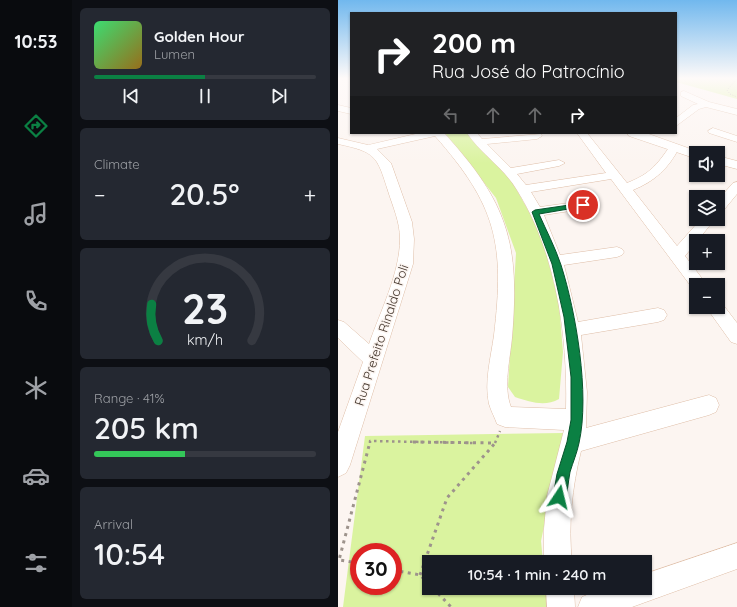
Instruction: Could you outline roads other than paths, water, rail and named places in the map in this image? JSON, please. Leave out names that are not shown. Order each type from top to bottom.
[{"type":"main road","points":[[338,109],[350,111]]},
{"type":"main road","points":[[636,134],[689,152]]},
{"type":"main road","points":[[725,162],[737,165]]},
{"type":"street","points":[[677,121],[698,106]]},
{"type":"street","points":[[715,106],[737,112]]},
{"type":"street","points":[[713,131],[737,139]]},
{"type":"street","points":[[368,148],[430,134]]},
{"type":"street","points":[[439,134],[475,178],[498,223],[502,238],[506,259],[507,291],[501,353],[499,401],[505,417],[576,420]]},
{"type":"street","points":[[583,134],[693,278]]},
{"type":"street","points":[[476,137],[537,136]]},
{"type":"street","points":[[476,137],[523,189],[535,212],[555,261],[570,330],[577,377],[576,420],[573,442],[563,474],[557,508],[558,555]]},
{"type":"street","name":"Rua Prefeito Rinaldo Poli","points":[[338,141],[368,148],[375,152],[385,163],[405,222],[408,239],[405,264],[338,465]]},
{"type":"street","points":[[625,189],[655,173],[665,165],[674,148]]},
{"type":"street","points":[[508,172],[559,163]]},
{"type":"street","points":[[523,189],[614,175]]},
{"type":"street","points":[[725,200],[737,186]]},
{"type":"street","points":[[535,212],[583,205]]},
{"type":"street","points":[[677,256],[702,226]]},
{"type":"street","points":[[555,261],[617,252]]},
{"type":"street","points":[[720,314],[737,337]]},
{"type":"street","points":[[570,330],[658,315]]},
{"type":"street","points":[[338,327],[374,360]]},
{"type":"street","points":[[573,442],[709,405]]},
{"type":"street","points":[[592,607],[737,556]]},
{"type":"street","points":[[561,595],[562,607]]}]
